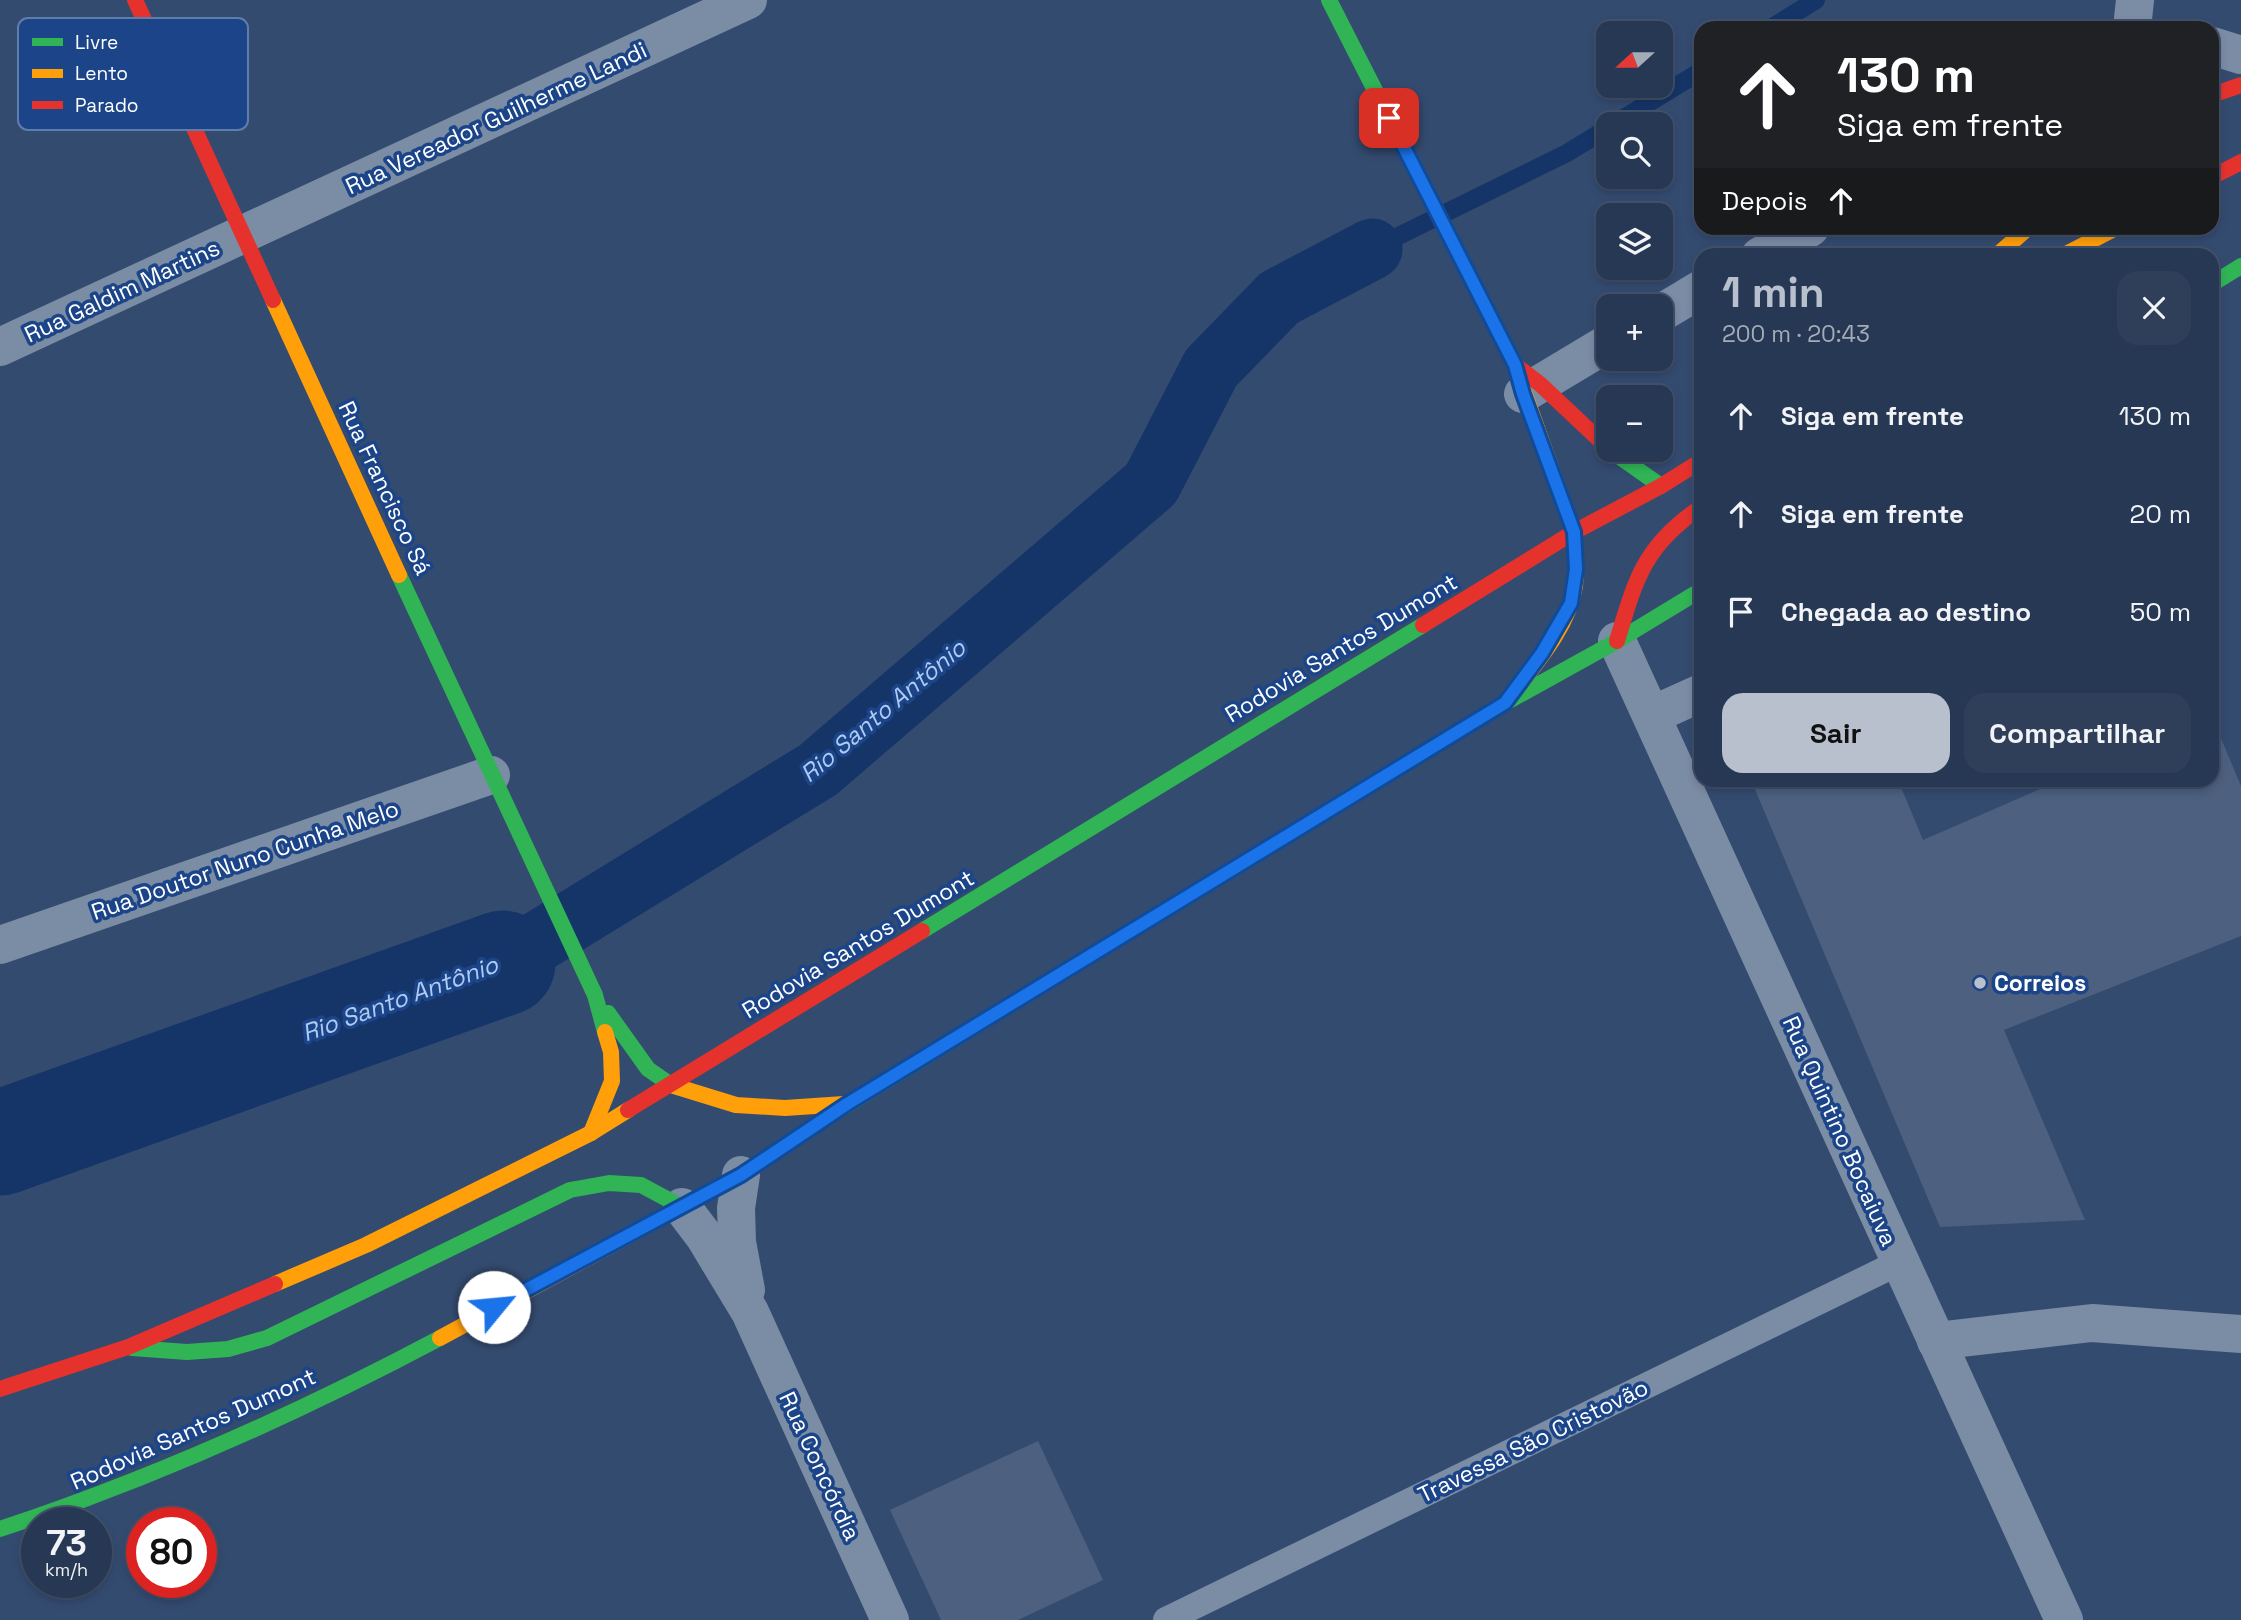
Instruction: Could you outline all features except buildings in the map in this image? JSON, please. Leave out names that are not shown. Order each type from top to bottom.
[{"type":"main road","name":"Rua Francisco Sá","points":[[135,0],[143,18]]},
{"type":"main road","points":[[1329,0],[1474,289],[1526,380],[1574,532],[1576,569],[1571,603],[1542,653],[1505,703]]},
{"type":"main road","points":[[2219,93],[2241,85]]},
{"type":"main road","name":"Rua Francisco Sá","points":[[195,130],[509,815],[595,995],[611,1052],[612,1081],[591,1133]]},
{"type":"main road","points":[[2219,173],[2241,162]]},
{"type":"main road","points":[[2005,248],[2020,235]]},
{"type":"main road","points":[[2077,248],[2102,235]]},
{"type":"main road","points":[[2219,280],[2241,266]]},
{"type":"main road","points":[[1526,380],[1596,438]]},
{"type":"main road","points":[[1627,462],[1661,486]]},
{"type":"main road","name":"Rodovia Santos Dumont","points":[[0,1389],[128,1347],[366,1245],[591,1133],[1574,532],[1694,465]]},
{"type":"main road","points":[[1617,641],[1635,579],[1654,545],[1694,511]]},
{"type":"main road","name":"Rodovia Santos Dumont","points":[[0,1529],[67,1509],[281,1420],[741,1175],[847,1104],[1505,703],[1617,641],[1694,594]]},
{"type":"main road","name":"Rua Francisco Sá","points":[[595,995],[648,1069],[671,1085]]},
{"type":"main road","points":[[671,1085],[736,1105],[785,1108],[847,1104]]},
{"type":"main road","points":[[128,1347],[187,1353],[228,1349],[267,1338],[570,1190],[609,1183],[641,1185],[682,1207]]},
{"type":"street","name":"Rua Vereador Guilherme Landi","points":[[244,235],[748,0]]},
{"type":"street","points":[[2219,48],[2241,55]]},
{"type":"street","name":"Rua Galdim Martins","points":[[0,347],[244,235]]},
{"type":"street","points":[[1774,248],[1798,235]]},
{"type":"street","points":[[1673,306],[1694,293]]},
{"type":"street","points":[[1526,380],[1596,348]]},
{"type":"street","name":"Rua Quintino Bocaiuva","points":[[1617,641],[2064,1620]]},
{"type":"street","points":[[1652,715],[1694,696]]},
{"type":"street","name":"Rua Doutor Nuno Cunha Melo","points":[[0,945],[491,775]]},
{"type":"street","name":"Rua Concórdia","points":[[741,1175],[736,1208],[737,1242],[750,1312]]},
{"type":"street","name":"Rua Concórdia","points":[[682,1207],[704,1236],[750,1312],[890,1620]]},
{"type":"street","points":[[1936,1341],[2092,1323],[2241,1334]]},
{"type":"lane","name":"Travessa São Cristovão","points":[[1166,1620],[1900,1262]]},
{"type":"waterway","name":"Rio Santo Antônio","points":[[1782,21],[1816,0]]},
{"type":"waterway","name":"Rio Santo Antônio","points":[[1634,112],[1694,75]]},
{"type":"waterway","name":"Rio Santo Antônio","points":[[1372,249],[1567,153],[1596,135]]},
{"type":"waterway","name":"Rio Santo Antônio","points":[[503,963],[818,770],[1151,484],[1211,368],[1279,298],[1372,249]]},
{"type":"waterway","name":"Rio Santo Antônio","points":[[0,1143],[503,963]]},
{"type":"traffic: fast","points":[[1329,0],[1513,361]]},
{"type":"traffic: fast","points":[[2219,280],[2241,266]]},
{"type":"traffic: fast","points":[[1627,462],[1661,486]]},
{"type":"traffic: fast","points":[[399,575],[595,995],[605,1032]]},
{"type":"traffic: fast","points":[[1373,784],[1505,703],[1617,641],[1694,594]]},
{"type":"traffic: fast","points":[[922,931],[1423,625]]},
{"type":"traffic: fast","points":[[823,1120],[1066,971]]},
{"type":"traffic: fast","points":[[608,1013],[648,1069],[671,1085]]},
{"type":"traffic: fast","points":[[132,1348],[187,1352],[228,1349],[267,1338],[570,1190],[609,1183],[641,1185],[682,1207]]},
{"type":"traffic: fast","points":[[0,1529],[114,1488],[224,1443],[333,1393],[440,1338]]},
{"type":"traffic: slow","points":[[2005,248],[2020,235]]},
{"type":"traffic: slow","points":[[2077,248],[2102,235]]},
{"type":"traffic: slow","points":[[273,300],[399,575]]},
{"type":"traffic: slow","points":[[1513,361],[1574,532]]},
{"type":"traffic: slow","points":[[1513,693],[1551,643],[1572,601],[1576,566],[1574,532]]},
{"type":"traffic: slow","points":[[1066,971],[1373,784]]},
{"type":"traffic: slow","points":[[591,1133],[612,1081],[611,1052],[605,1032]]},
{"type":"traffic: slow","points":[[671,1085],[736,1105],[785,1108],[844,1104]]},
{"type":"traffic: slow","points":[[275,1284],[366,1245],[591,1133],[628,1110]]},
{"type":"traffic: slow","points":[[440,1338],[741,1175],[823,1120]]},
{"type":"traffic: jam","points":[[135,0],[143,18]]},
{"type":"traffic: jam","points":[[2219,93],[2241,85]]},
{"type":"traffic: jam","points":[[195,130],[273,300]]},
{"type":"traffic: jam","points":[[2219,173],[2241,162]]},
{"type":"traffic: jam","points":[[1515,365],[1540,384],[1596,437]]},
{"type":"traffic: jam","points":[[1423,625],[1574,532],[1694,465]]},
{"type":"traffic: jam","points":[[1617,641],[1630,599],[1645,565],[1666,536],[1694,512]]},
{"type":"traffic: jam","points":[[628,1110],[922,931]]},
{"type":"traffic: jam","points":[[0,1389],[128,1347],[275,1284]]},
{"type":"place","name":"Correios","points":[[1980,983]]},
{"type":"route","points":[[494,1307],[741,1175],[847,1104],[1505,703],[1530,670],[1571,603],[1576,569],[1574,532],[1523,394],[1515,365],[1389,118]]}]
